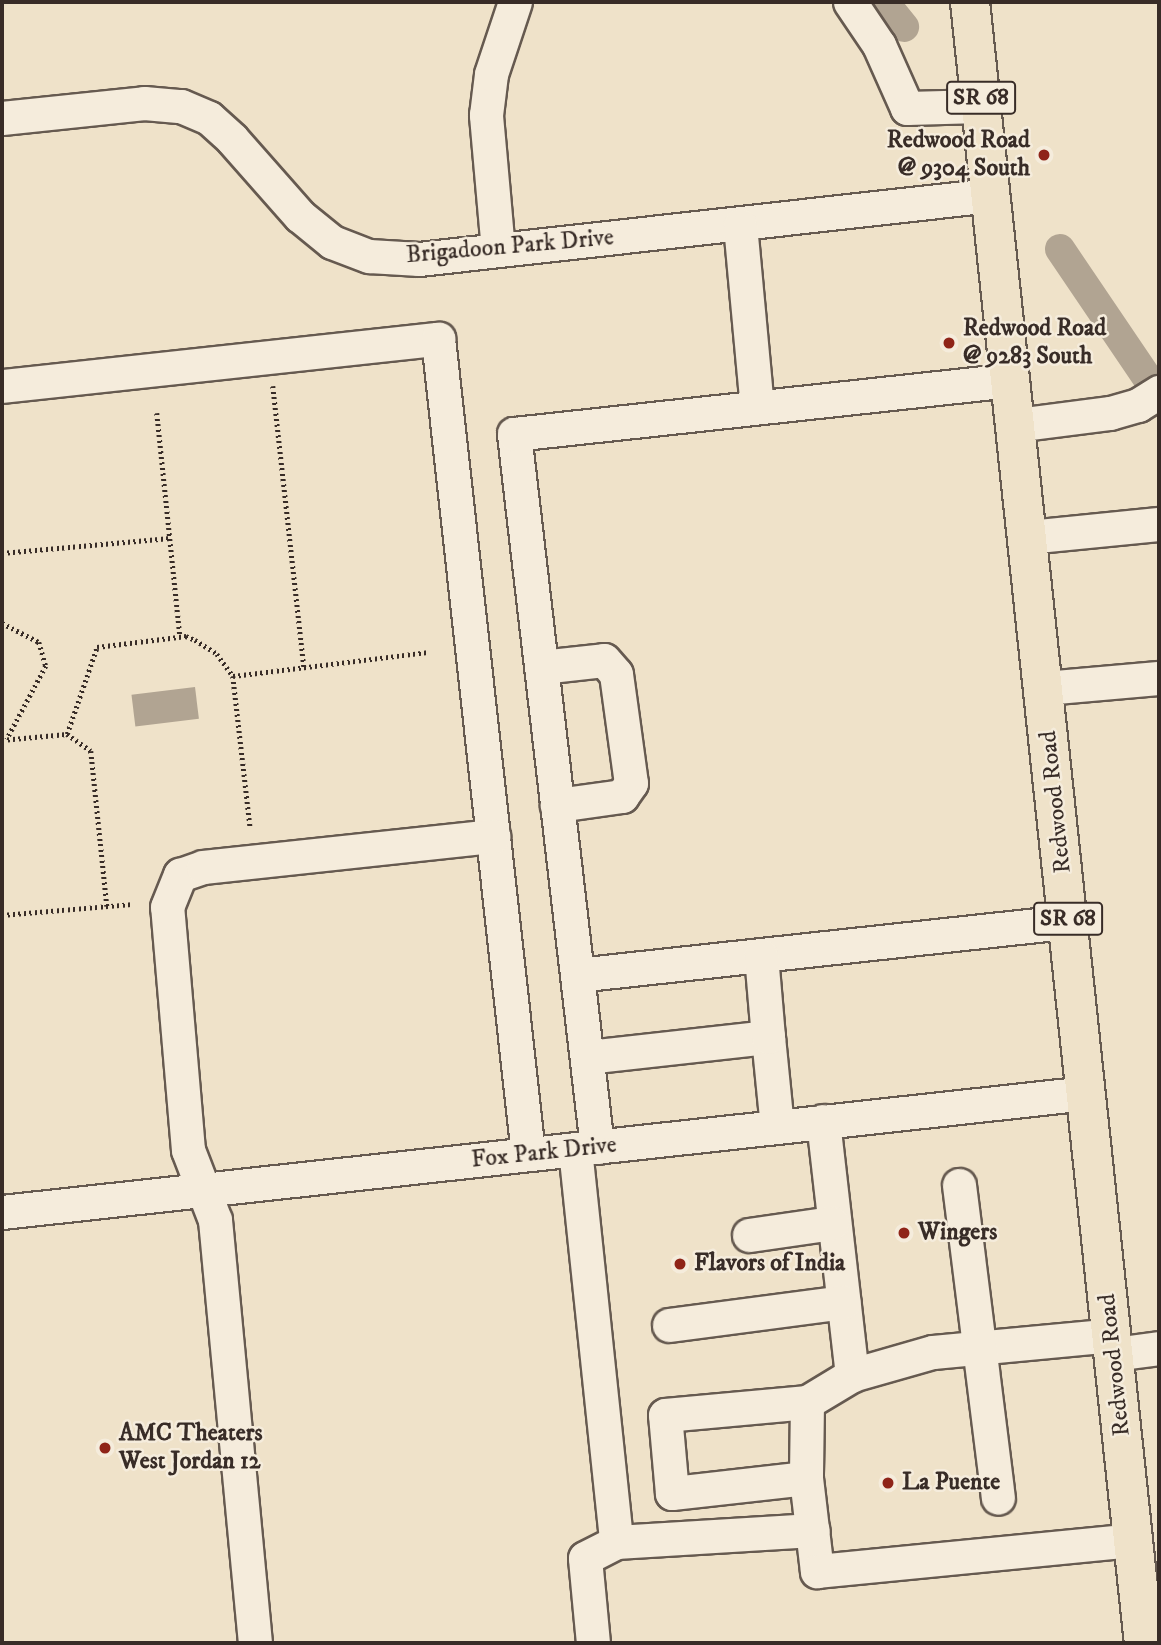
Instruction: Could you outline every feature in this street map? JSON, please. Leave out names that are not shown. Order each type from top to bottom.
[{"type":"main road","name":"Redwood Road","points":[[970,2],[1144,1643]]},
{"type":"street","points":[[498,250],[485,115],[491,74],[515,2]]},
{"type":"street","points":[[850,2],[879,45],[907,108],[981,106]]},
{"type":"street","name":"Brigadoon Park Drive","points":[[2,118],[144,103],[181,106],[209,118],[232,139],[300,216],[332,242],[369,256],[419,259],[991,195]]},
{"type":"street","points":[[740,225],[757,407]]},
{"type":"street","points":[[2,386],[438,339],[528,1154]]},
{"type":"street","points":[[616,1542],[586,1148],[587,1057],[514,434],[1011,380]]},
{"type":"street","points":[[1016,425],[1081,418],[1149,399]]},
{"type":"street","points":[[1028,537],[1159,524]]},
{"type":"street","points":[[541,667],[604,660],[616,674],[631,783],[622,796],[557,805]]},
{"type":"street","points":[[1044,688],[1159,678]]},
{"type":"street","points":[[256,1643],[215,1220],[188,1150],[167,908],[180,875],[203,867],[493,836]]},
{"type":"street","points":[[577,975],[1068,922]]},
{"type":"street","points":[[761,955],[778,1127]]},
{"type":"street","points":[[587,1057],[768,1037]]},
{"type":"street","name":"Fox Park Drive","points":[[2,1212],[1086,1093]]},
{"type":"street","points":[[823,1121],[832,1223],[852,1375]]},
{"type":"street","points":[[959,1185],[998,1499]]},
{"type":"street","points":[[749,1235],[832,1223]]},
{"type":"street","points":[[668,1325],[843,1302]]},
{"type":"street","points":[[807,1478],[672,1493],[665,1415],[807,1402],[852,1375],[933,1352],[1113,1345],[1159,1348]]},
{"type":"street","points":[[807,1402],[807,1478],[817,1571],[1133,1540]]},
{"type":"street","points":[[593,1643],[585,1558],[616,1542],[813,1530]]},
{"type":"path","points":[[274,400],[304,667]]},
{"type":"path","points":[[157,413],[180,636]]},
{"type":"path","points":[[2,553],[170,538]]},
{"type":"path","points":[[2,622],[39,642],[46,666],[4,740]]},
{"type":"path","points":[[67,734],[97,647],[180,636],[195,639],[217,654],[233,676],[250,826]]},
{"type":"path","points":[[233,676],[428,652]]},
{"type":"path","points":[[4,740],[67,734],[91,751],[107,906]]},
{"type":"path","points":[[2,915],[132,904]]},
{"type":"shaded area","points":[[195,687],[199,719],[135,727],[131,695]]},
{"type":"waterway","points":[[884,2],[904,27]]},
{"type":"waterway","points":[[1060,249],[1159,395]]},
{"type":"place","name":"Redwood Road @ 9304 South","points":[[1044,155]]},
{"type":"place","name":"Redwood Road @ 9283 South","points":[[949,343]]},
{"type":"place","name":"Wingers","points":[[904,1233]]},
{"type":"place","name":"Flavors of India","points":[[680,1264]]},
{"type":"place","name":"AMC Theaters West Jordan 12","points":[[105,1448]]},
{"type":"place","name":"La Puente","points":[[888,1483]]}]
